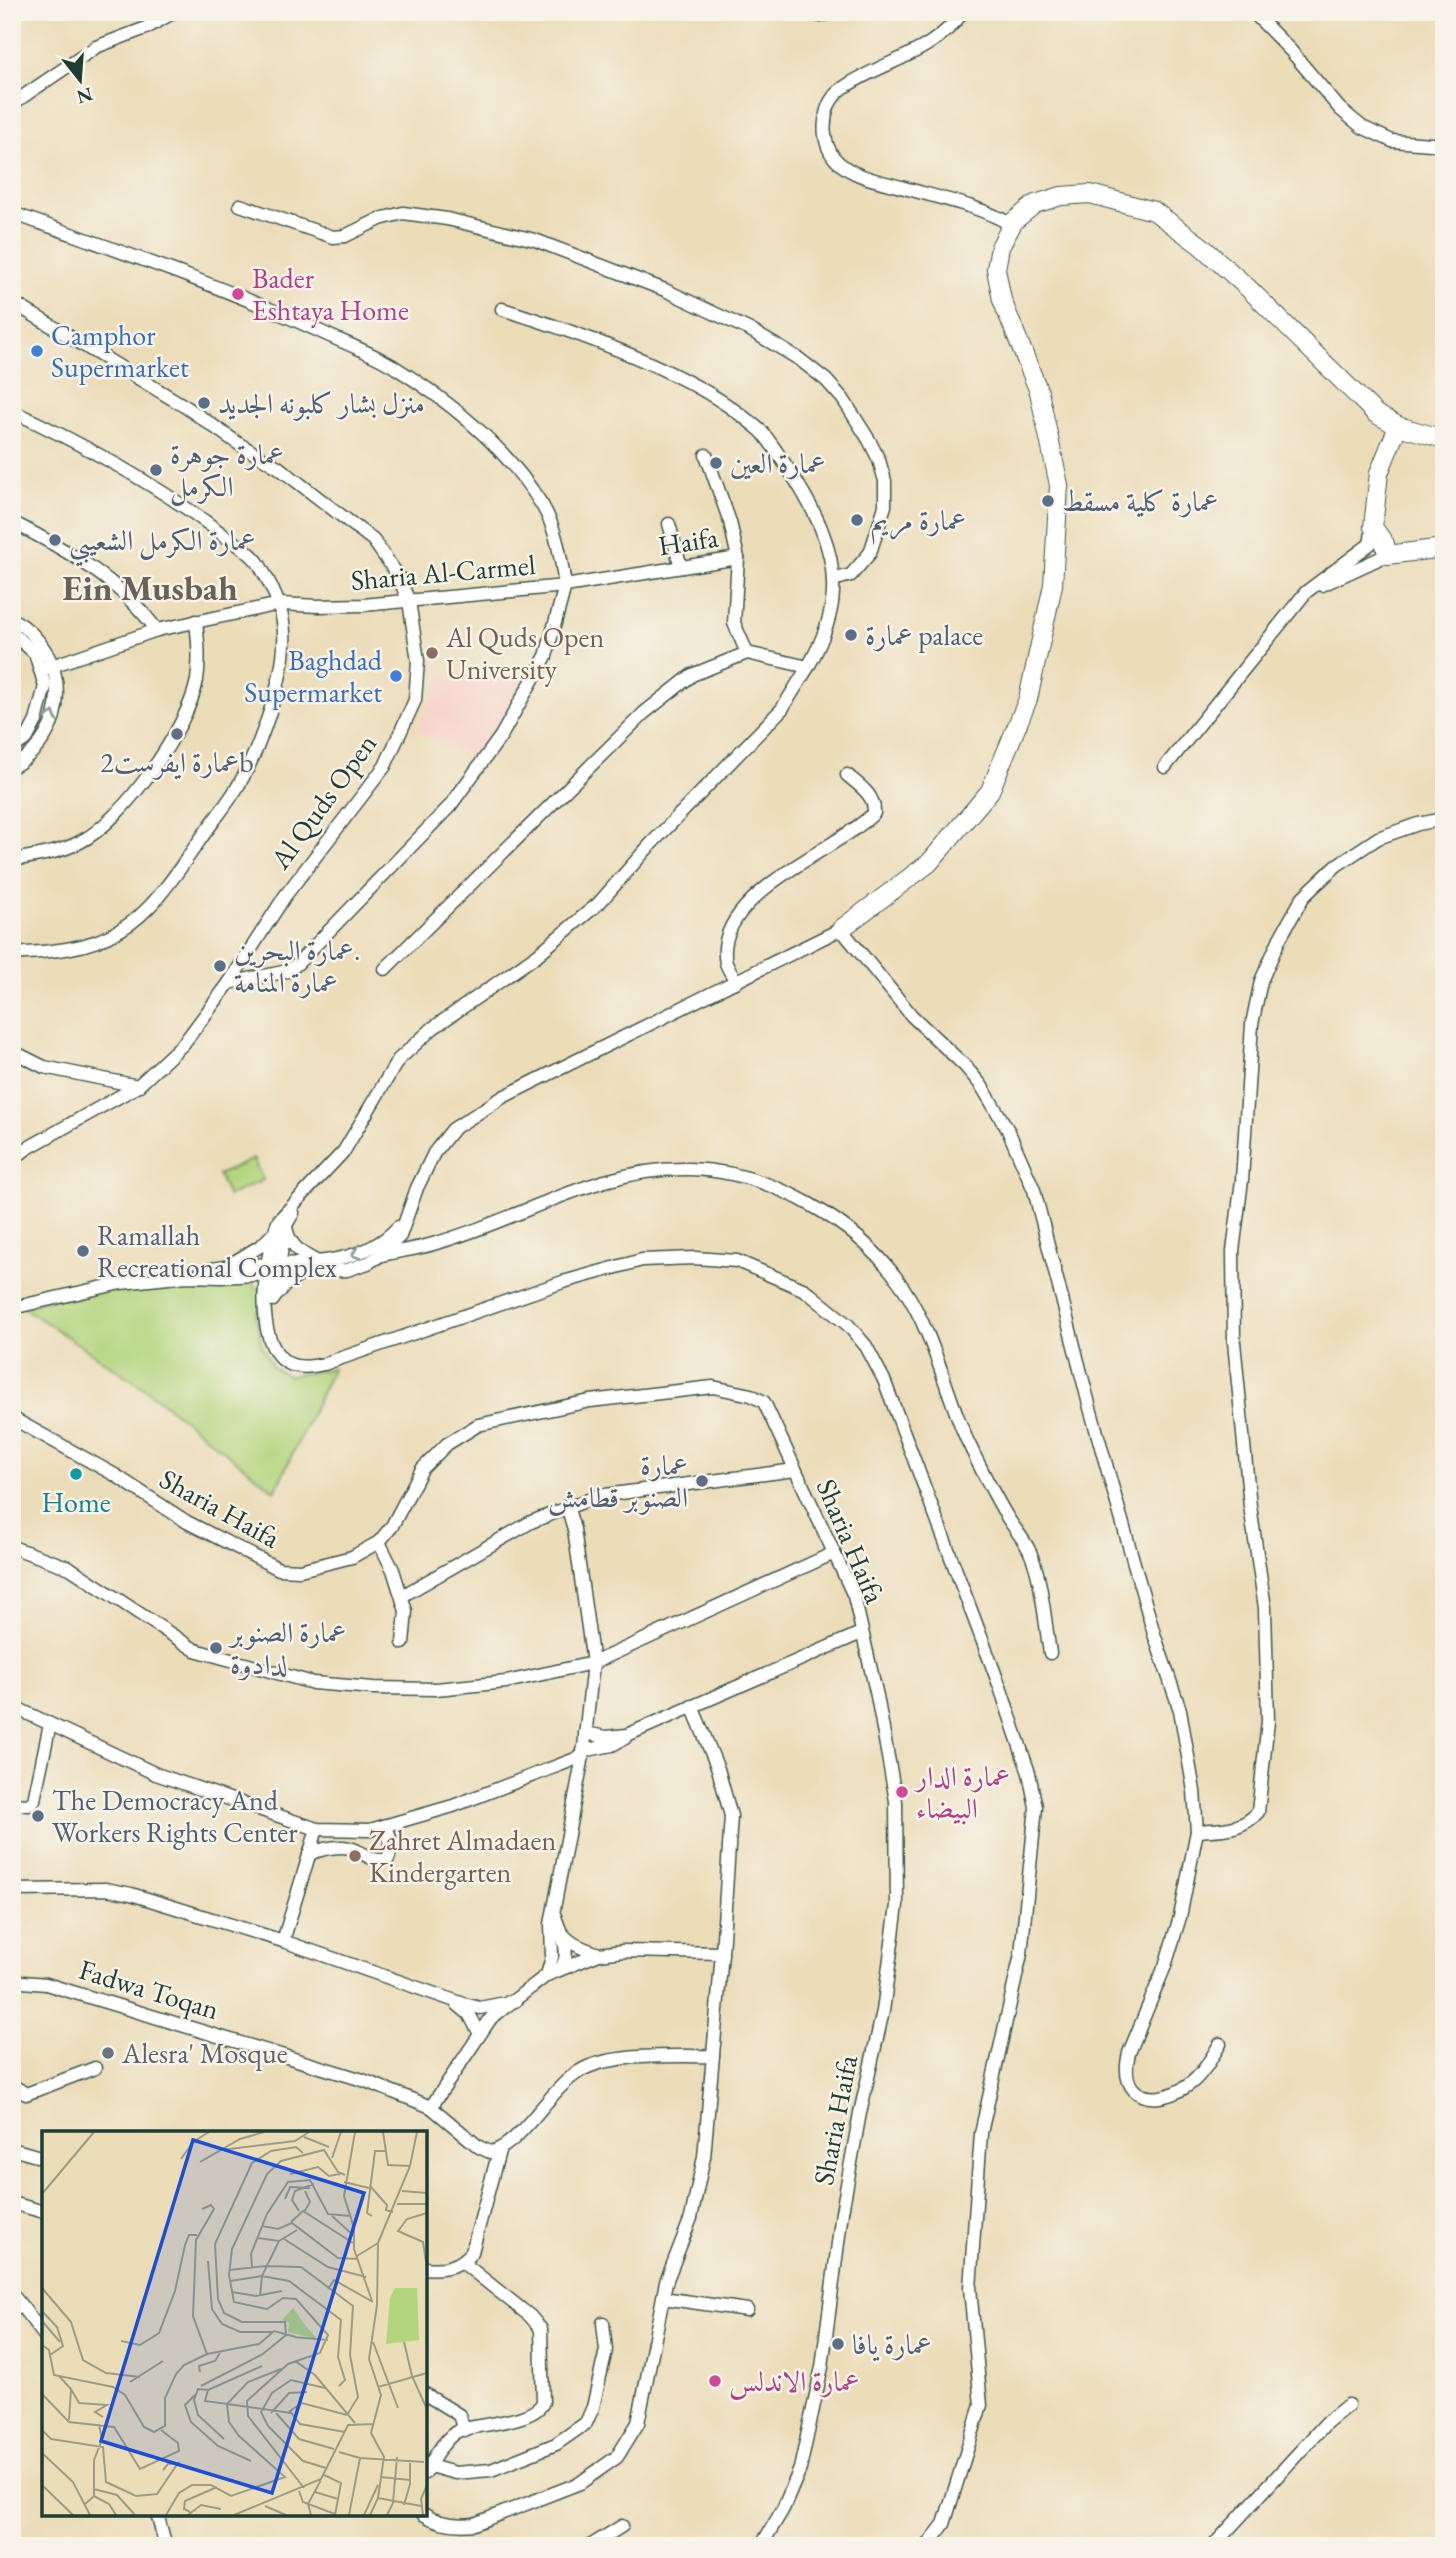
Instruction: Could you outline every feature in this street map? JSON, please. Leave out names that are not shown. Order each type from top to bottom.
[{"type":"street","points":[[12,104],[96,47],[146,28],[174,12]]},
{"type":"street","points":[[807,12],[821,16],[833,12]]},
{"type":"street","points":[[963,12],[936,41],[845,86],[832,99],[827,110],[825,137],[836,160],[848,170],[870,179],[993,213],[1012,225]]},
{"type":"street","points":[[1253,12],[1291,51],[1340,109],[1362,127],[1392,141],[1444,145]]},
{"type":"street","points":[[226,1266],[307,1271],[347,1270],[368,1264],[400,1236],[417,1188],[434,1153],[453,1129],[503,1097],[841,929],[929,863],[990,791],[1028,699],[1053,585],[1059,485],[1039,392],[1002,300],[996,269],[1000,247],[1012,225],[1035,204],[1061,196],[1090,194],[1154,211],[1200,245],[1248,288],[1376,414],[1398,426],[1444,439]]},
{"type":"street","points":[[240,205],[333,237],[345,236],[380,219],[403,213],[447,219],[535,240],[664,290],[750,330],[799,359],[826,380],[843,399],[874,450],[886,481],[885,506],[870,553],[851,575],[833,580]]},
{"type":"street","name":"Sharia Al-Carmel","points":[[12,214],[161,265],[266,306],[394,366],[461,415],[505,455],[543,506],[559,546],[565,586],[409,601],[318,606],[280,604],[158,631],[46,668]]},
{"type":"street","name":"Al Quds Open","points":[[12,302],[186,407],[288,474],[373,540],[397,574],[409,601],[418,661],[415,700],[385,766],[285,896],[229,983],[184,1043],[138,1086]]},
{"type":"street","points":[[502,309],[548,324],[674,376],[726,404],[761,431],[783,460],[816,514],[826,541],[833,594],[824,639],[782,709],[650,845],[599,903],[537,955],[433,1028],[398,1060],[344,1152],[279,1220],[273,1233],[268,1328],[273,1349],[286,1363],[305,1368],[324,1364],[563,1282],[642,1260],[695,1258],[737,1261],[805,1290],[848,1325],[866,1346],[884,1380],[1000,1687],[1029,1773],[1036,1807],[1021,1954],[981,2133],[970,2288],[981,2406],[944,2525],[927,2546]]},
{"type":"street","points":[[12,411],[71,439],[200,517],[257,560],[280,604],[285,634],[279,680],[261,737],[232,796],[150,905],[122,929],[102,940],[59,950],[12,954]]},
{"type":"street","points":[[1165,766],[1306,592],[1370,544],[1379,473],[1398,426]]},
{"type":"street","points":[[706,455],[730,522],[738,558]]},
{"type":"street","points":[[12,522],[91,566],[137,605],[158,631]]},
{"type":"street","points":[[669,524],[681,567]]},
{"type":"street","points":[[1373,527],[1386,549]]},
{"type":"street","points":[[1306,592],[1386,549],[1444,538]]},
{"type":"street","points":[[1386,549],[1444,548]]},
{"type":"street","name":"Haifa","points":[[565,586],[738,558],[734,623],[747,653]]},
{"type":"street","points":[[229,983],[288,971],[297,964],[450,806],[501,736],[546,656],[565,586]]},
{"type":"street","points":[[12,619],[28,628],[47,648],[45,686],[36,721],[27,738],[12,748]]},
{"type":"street","points":[[12,860],[77,844],[95,833],[107,824],[153,767],[188,710],[197,680],[199,660],[196,621]]},
{"type":"street","points":[[12,633],[35,653],[58,685],[56,708],[43,742],[12,767]]},
{"type":"street","points":[[385,969],[644,713],[692,675],[747,653],[808,667]]},
{"type":"street","points":[[736,982],[726,963],[725,943],[733,924],[758,892],[815,852],[865,822],[874,813],[875,804],[870,794],[847,775]]},
{"type":"street","points":[[1197,1831],[1237,1827],[1252,1819],[1258,1812],[1268,1721],[1265,1608],[1250,1506],[1234,1342],[1233,1251],[1242,1180],[1252,1024],[1261,981],[1280,938],[1303,897],[1337,865],[1378,838],[1418,824],[1444,819]]},
{"type":"street","points":[[841,929],[912,1016],[965,1066],[981,1085],[1008,1130],[1034,1190],[1090,1408],[1154,1634],[1180,1710],[1194,1791],[1197,1831],[1180,1917],[1165,1966],[1129,2053],[1126,2065],[1128,2077],[1135,2090],[1143,2097],[1165,2097],[1192,2083],[1220,2044]]},
{"type":"street","points":[[12,1051],[44,1068],[138,1086]]},
{"type":"street","points":[[12,1160],[26,1149],[138,1086]]},
{"type":"street","points":[[381,1255],[435,1244],[573,1191],[632,1174],[690,1168],[735,1174],[792,1194],[838,1222],[879,1258],[905,1290],[928,1338],[967,1439],[1007,1517],[1029,1549],[1036,1568],[1050,1653]]},
{"type":"street","points":[[272,1268],[286,1225],[307,1192]]},
{"type":"street","points":[[12,1308],[110,1285],[187,1276],[239,1275],[339,1259],[376,1246],[410,1213]]},
{"type":"street","points":[[286,1225],[287,1234],[294,1247],[316,1261]]},
{"type":"street","points":[[187,1276],[226,1266],[246,1256],[273,1233]]},
{"type":"street","points":[[269,1299],[307,1271]]},
{"type":"street","points":[[239,1275],[253,1279],[269,1299]]},
{"type":"street","name":"Sharia Haifa","points":[[12,1418],[116,1475],[187,1522],[279,1569],[300,1570],[352,1557],[379,1542],[392,1526],[422,1469],[447,1444],[478,1425],[590,1401],[713,1387],[751,1395],[764,1402],[832,1554],[854,1596],[877,1696],[896,1801],[897,1905],[883,2011],[860,2113],[842,2212],[822,2367],[806,2444],[800,2469],[783,2510],[761,2546]]},
{"type":"street","points":[[402,1596],[531,1522],[597,1496],[794,1471]]},
{"type":"street","points":[[553,1972],[551,1924],[583,1753],[593,1663],[574,1530],[567,1506]]},
{"type":"street","points":[[379,1542],[393,1570],[406,1611],[403,1643]]},
{"type":"street","points":[[13,1550],[70,1568],[195,1650],[313,1683],[436,1689],[506,1682],[593,1663],[832,1554]]},
{"type":"street","points":[[586,1733],[606,1737],[627,1735],[861,1633]]},
{"type":"street","points":[[12,1706],[156,1774],[317,1829],[370,1830],[505,1787],[583,1753],[624,1740],[627,1735]]},
{"type":"street","points":[[426,2516],[432,2520],[460,2526],[487,2520],[580,2483],[617,2457],[638,2423],[666,2282],[691,2218],[704,2157],[722,1953],[731,1816],[718,1769],[692,1706]]},
{"type":"street","points":[[12,1804],[29,1805],[34,1800],[50,1724]]},
{"type":"street","points":[[309,1854],[322,1849],[350,1848],[383,1861],[388,1859],[390,1853],[386,1825]]},
{"type":"street","points":[[283,1941],[317,1829]]},
{"type":"street","points":[[12,1890],[106,1889],[283,1941],[480,2008],[515,2001]]},
{"type":"street","points":[[431,2107],[491,2018],[566,1962],[567,1951],[554,1912]]},
{"type":"street","points":[[561,1931],[568,1940],[582,1949],[599,1954]]},
{"type":"street","points":[[553,1972],[599,1954],[623,1951],[722,1953]]},
{"type":"street","name":"Fadwa Toqan","points":[[12,1981],[46,1984],[363,2080],[431,2107],[479,2147],[490,2152],[499,2151]]},
{"type":"street","points":[[452,1999],[470,2014],[480,2034]]},
{"type":"street","points":[[427,2268],[445,2269],[462,2262],[472,2252],[499,2151],[508,2146],[559,2086],[581,2070],[614,2059],[713,2056]]},
{"type":"street","points":[[12,2085],[26,2094],[95,2068]]},
{"type":"street","points":[[12,2149],[42,2157]]},
{"type":"street","points":[[12,2203],[42,2211]]},
{"type":"street","points":[[462,2262],[530,2316],[541,2329],[543,2402],[533,2413],[464,2430],[451,2437],[427,2470],[455,2473],[491,2470],[556,2444],[586,2423],[593,2407],[606,2350],[603,2323]]},
{"type":"street","points":[[12,2294],[42,2332]]},
{"type":"street","points":[[663,2298],[747,2310]]},
{"type":"street","points":[[427,2395],[459,2415],[464,2430]]},
{"type":"street","points":[[1213,2546],[1327,2422],[1348,2405]]},
{"type":"street","points":[[158,2516],[166,2546]]},
{"type":"street","points":[[590,2546],[622,2526]]},
{"type":"shaded area","points":[[525,672],[501,725],[477,759],[417,731],[440,677]]},
{"type":"green space","points":[[253,1159],[263,1180],[228,1196],[218,1175]]},
{"type":"green space","points":[[239,1275],[263,1292],[265,1299],[256,1315],[262,1346],[273,1368],[289,1376],[333,1368],[275,1491],[144,1388],[21,1306],[98,1288]]},
{"type":"place","name":"Bader Eshtaya Home","points":[[238,294]]},
{"type":"place","name":"Camphor Supermarket","points":[[37,351]]},
{"type":"place","name":"منزل بشار كلبونه الجديد","points":[[204,403]]},
{"type":"place","name":"عمارة العين","points":[[716,463]]},
{"type":"place","name":"عمارة جوهرة الكرمل","points":[[156,470]]},
{"type":"place","name":"عمارة كلية مسقط","points":[[1048,501]]},
{"type":"place","name":"عمارة مريم","points":[[857,520]]},
{"type":"place","name":"عمارة الكرمل الشعيبي","points":[[55,540]]},
{"type":"place","name":"عمارة palace","points":[[851,635]]},
{"type":"place","name":"Al Quds Open University","points":[[432,653]]},
{"type":"place","name":"Baghdad Supermarket","points":[[396,676]]},
{"type":"place","name":"عمارة ايفرست2b","points":[[177,734]]},
{"type":"place","name":"عمارة البحرين. عمارة المنامة","points":[[220,966]]},
{"type":"place","name":"Ramallah Recreational Complex","points":[[83,1251]]},
{"type":"place","name":"Home","points":[[76,1474]]},
{"type":"place","name":"عمارة الصنوبر قطامش","points":[[702,1481]]},
{"type":"place","name":"عمارة الصنوبر لدادوة","points":[[216,1648]]},
{"type":"place","name":"عمارة الدار البيضاء","points":[[902,1792]]},
{"type":"place","name":"The Democracy And Workers Rights Center","points":[[38,1816]]},
{"type":"place","name":"Zahret Almadaen Kindergarten","points":[[355,1856]]},
{"type":"place","name":"Alesra' Mosque","points":[[108,2053]]},
{"type":"place","name":"عمارة يافا","points":[[838,2344]]},
{"type":"place","name":"عمارة الاندلس","points":[[715,2381]]},
{"type":"district","name":"Ein Musbah","points":[[150,588]]}]
